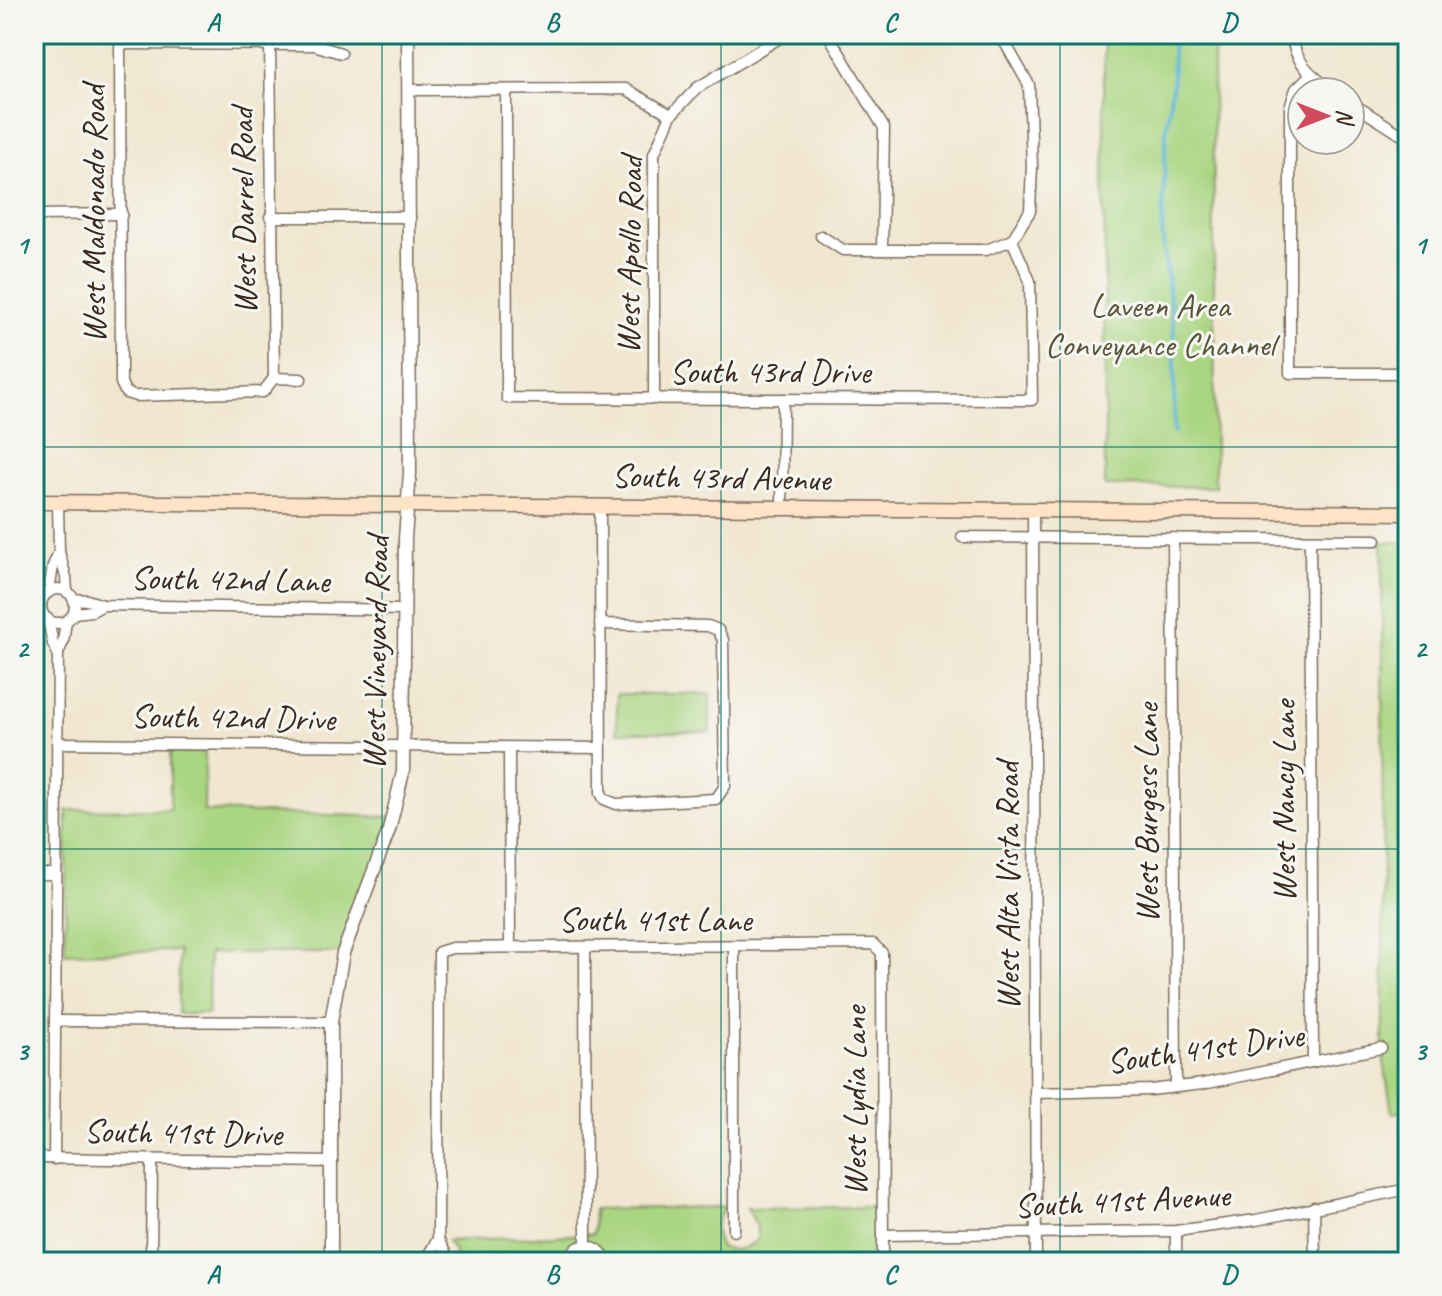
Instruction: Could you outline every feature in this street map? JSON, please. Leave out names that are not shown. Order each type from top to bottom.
[{"type":"main road","name":"South 43rd Avenue","points":[[34,502],[1408,513]]},
{"type":"street","name":"West Vineyard Road","points":[[331,1262],[331,1022],[343,953],[393,817],[403,772],[404,610],[410,458],[408,34]]},
{"type":"street","points":[[408,90],[626,89],[671,115],[697,88],[786,34]]},
{"type":"street","points":[[828,34],[884,128],[882,250]]},
{"type":"street","points":[[821,236],[843,250],[986,250],[1012,240],[1030,211],[1029,85],[1000,34]]},
{"type":"street","points":[[1292,34],[1293,51],[1310,75],[1296,89],[1290,107],[1290,373],[1408,373]]},
{"type":"street","points":[[120,39],[314,45],[341,53]]},
{"type":"street","name":"West Maldonado Road","points":[[120,39],[121,383],[126,393],[136,396],[263,392],[274,378]]},
{"type":"street","name":"West Darrel Road","points":[[270,44],[274,378]]},
{"type":"street","name":"South 43rd Drive","points":[[506,90],[507,398],[1032,400],[1030,281],[1012,240]]},
{"type":"street","points":[[1366,112],[1408,139]]},
{"type":"street","name":"West Apollo Road","points":[[654,399],[654,154],[671,115]]},
{"type":"street","points":[[34,215],[122,214]]},
{"type":"street","points":[[270,217],[410,217]]},
{"type":"street","points":[[274,378],[301,379]]},
{"type":"street","points":[[782,509],[783,399]]},
{"type":"street","points":[[54,1159],[58,653],[70,617],[70,596],[59,552],[58,502]]},
{"type":"street","points":[[600,506],[600,624],[600,748],[601,793],[610,802],[705,802],[716,799],[723,792],[723,640],[720,632],[708,626],[600,624]]},
{"type":"street","name":"West Alta Vista Road","points":[[1033,510],[1036,1262]]},
{"type":"street","points":[[962,537],[1376,540]]},
{"type":"street","name":"West Burgess Lane","points":[[1173,538],[1176,1087]]},
{"type":"street","name":"West Nancy Lane","points":[[1310,540],[1313,1062]]},
{"type":"street","points":[[58,653],[42,616],[42,604],[59,552]]},
{"type":"street","points":[[43,596],[58,590],[70,596]]},
{"type":"street","name":"South 42nd Lane","points":[[70,596],[103,605],[404,610]]},
{"type":"street","name":"South 42nd Lane","points":[[70,617],[103,605]]},
{"type":"street","points":[[42,616],[55,623],[70,617]]},
{"type":"street","name":"South 42nd Drive","points":[[57,743],[600,748]]},
{"type":"street","points":[[509,748],[510,948]]},
{"type":"street","points":[[34,874],[56,874]]},
{"type":"street","name":"South 41st Lane","points":[[438,1239],[439,952],[452,948],[873,944]]},
{"type":"street","name":"West Lydia Lane","points":[[873,944],[882,953],[883,1262]]},
{"type":"street","points":[[585,947],[586,1245]]},
{"type":"street","points":[[734,947],[734,1231]]},
{"type":"street","points":[[55,1021],[331,1022]]},
{"type":"street","name":"South 41st Drive","points":[[1035,1093],[1103,1093],[1176,1087],[1381,1048]]},
{"type":"street","name":"South 41st Drive","points":[[34,1158],[332,1162]]},
{"type":"street","points":[[151,1262],[152,1160]]},
{"type":"street","name":"South 41st Avenue","points":[[883,1235],[1176,1231],[1256,1220],[1408,1189]]},
{"type":"street","points":[[1314,1207],[1315,1262]]},
{"type":"street","points":[[1176,1231],[1176,1262]]},
{"type":"street","points":[[424,1262],[438,1239]]},
{"type":"street","points":[[438,1239],[450,1262]]},
{"type":"street","points":[[568,1262],[569,1255],[576,1248],[586,1245],[596,1248],[604,1255],[606,1262]]},
{"type":"green space","points":[[34,34],[44,34],[42,77],[34,77]]},
{"type":"green space","name":"Laveen Area Conveyance Channel","points":[[1104,34],[1213,34],[1215,487],[1105,486]]},
{"type":"green space","points":[[1382,542],[1408,542],[1408,1111],[1392,1113],[1383,1055]]},
{"type":"green space","points":[[617,694],[710,694],[710,732],[617,732]]},
{"type":"green space","points":[[170,752],[205,752],[204,811],[393,817],[343,953],[209,953],[208,1014],[178,1014],[179,951],[65,953],[67,810],[170,809]]},
{"type":"green space","points":[[725,1207],[717,1222],[717,1236],[721,1248],[736,1250],[757,1240],[757,1226],[747,1208],[873,1207],[873,1262],[455,1262],[455,1253],[447,1241],[593,1234],[594,1209]]},
{"type":"waterway","points":[[1172,34],[1173,78],[1166,132],[1162,233],[1175,343],[1174,432]]}]
